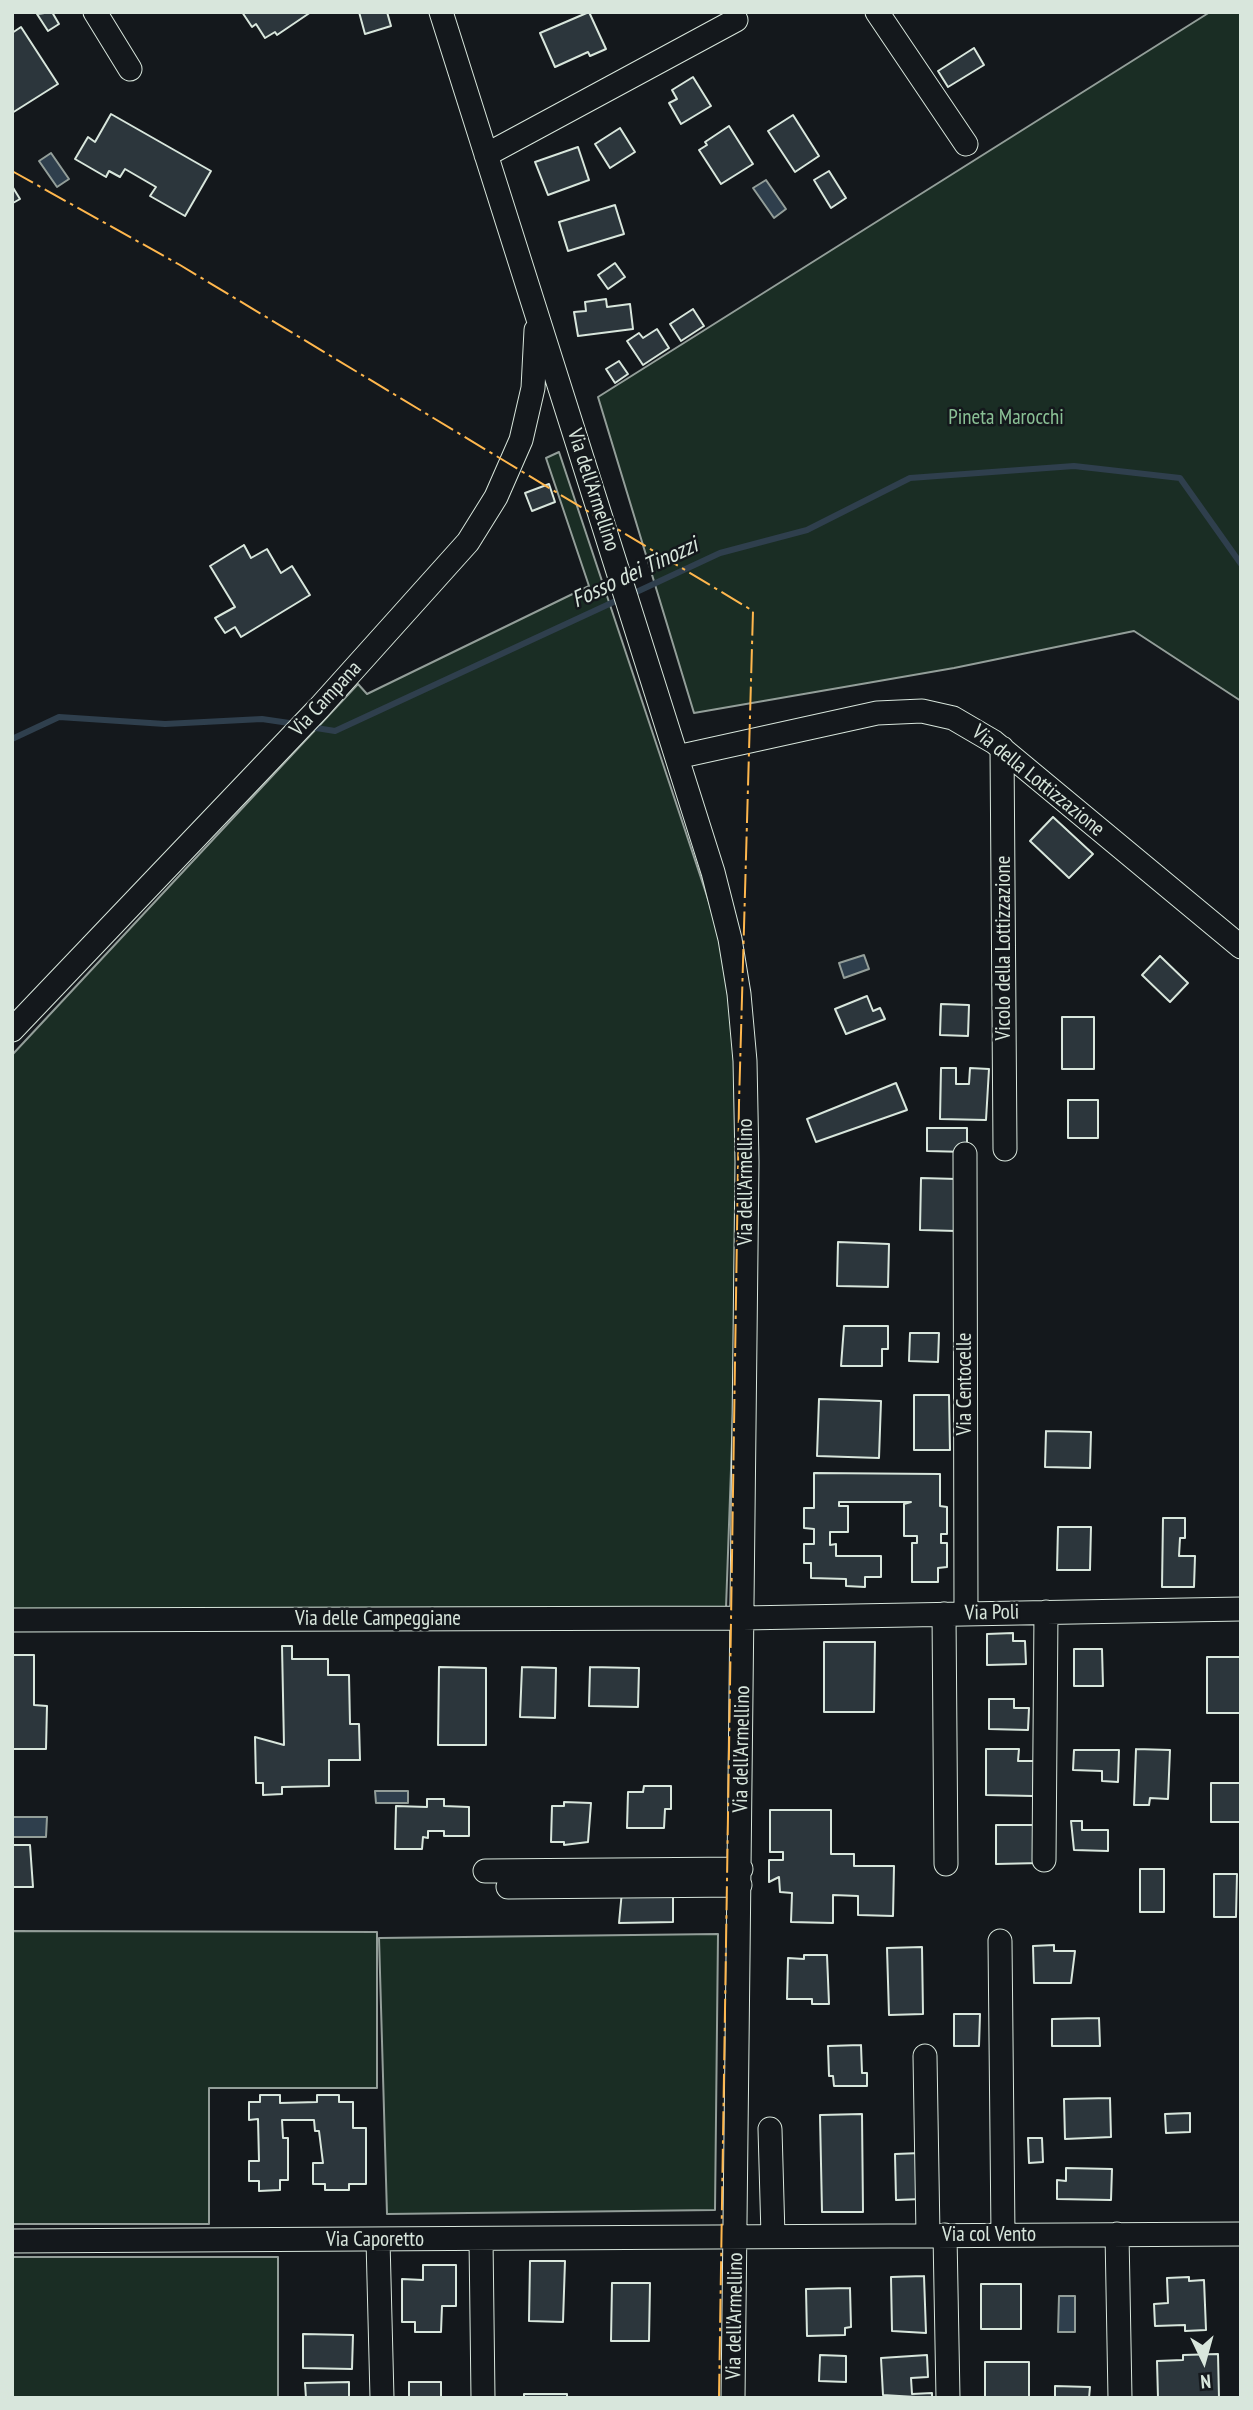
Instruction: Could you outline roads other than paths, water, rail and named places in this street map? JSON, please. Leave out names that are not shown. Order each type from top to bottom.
[{"type":"street","points":[[95,12],[130,69]]},
{"type":"street","name":"Via dell'Armellino","points":[[441,12],[677,757],[725,919],[737,976],[743,1034],[747,1162],[737,2236],[733,2398]]},
{"type":"street","points":[[877,12],[966,144]]},
{"type":"street","points":[[486,155],[736,20]]},
{"type":"street","name":"Via Campana","points":[[12,1030],[319,708],[449,565],[476,531],[496,497],[518,447],[529,409],[536,313]]},
{"type":"street","name":"Via della Lottizzazione","points":[[677,757],[863,715],[902,710],[933,712],[961,720],[1002,748],[1241,947]]},
{"type":"street","name":"Vicolo della Lottizzazione","points":[[1002,748],[1005,1149]]},
{"type":"street","name":"Via Centocelle","points":[[946,1864],[955,1614],[965,1154]]},
{"type":"street","name":"Via Poli","points":[[743,1618],[1241,1609]]},
{"type":"street","points":[[1044,1860],[1046,1612]]},
{"type":"street","name":"Via delle Campeggiane","points":[[12,1620],[743,1618]]},
{"type":"street","points":[[485,1871],[741,1877]]},
{"type":"street","points":[[508,1887],[741,1877]]},
{"type":"street","points":[[1000,1941],[1003,2235]]},
{"type":"street","points":[[925,2056],[948,2398]]},
{"type":"street","points":[[770,2129],[773,2236]]},
{"type":"street","points":[[1117,2234],[1120,2398]]},
{"type":"street","name":"Via col Vento","points":[[737,2236],[1241,2234]]},
{"type":"street","name":"Via Caporetto","points":[[12,2241],[737,2236]]},
{"type":"street","points":[[481,2239],[483,2398]]},
{"type":"street","points":[[378,2240],[382,2398]]},
{"type":"water","points":[[51,153],[69,179],[57,187],[39,161]]},
{"type":"water","points":[[766,180],[786,209],[774,218],[753,188]]},
{"type":"water","points":[[864,955],[869,969],[844,978],[839,963]]},
{"type":"water","points":[[375,1791],[408,1791],[408,1803],[376,1803]]},
{"type":"water","points":[[12,1817],[47,1817],[46,1837],[12,1837]]},
{"type":"water","points":[[1059,2296],[1075,2296],[1075,2332],[1058,2332]]},
{"type":"waterway","name":"Fosso dei Tinozzi","points":[[630,595],[720,553],[807,530],[910,478],[1074,466],[1180,478],[1241,564]]},
{"type":"waterway","name":"Fosso dei Tinozzi","points":[[310,727],[335,731],[620,599]]},
{"type":"waterway","name":"Fosso dei Tinozzi","points":[[12,739],[59,717],[165,724],[262,719],[296,724]]},
{"type":"park label","name":"Pineta Marocchi","points":[[1006,418]]}]
